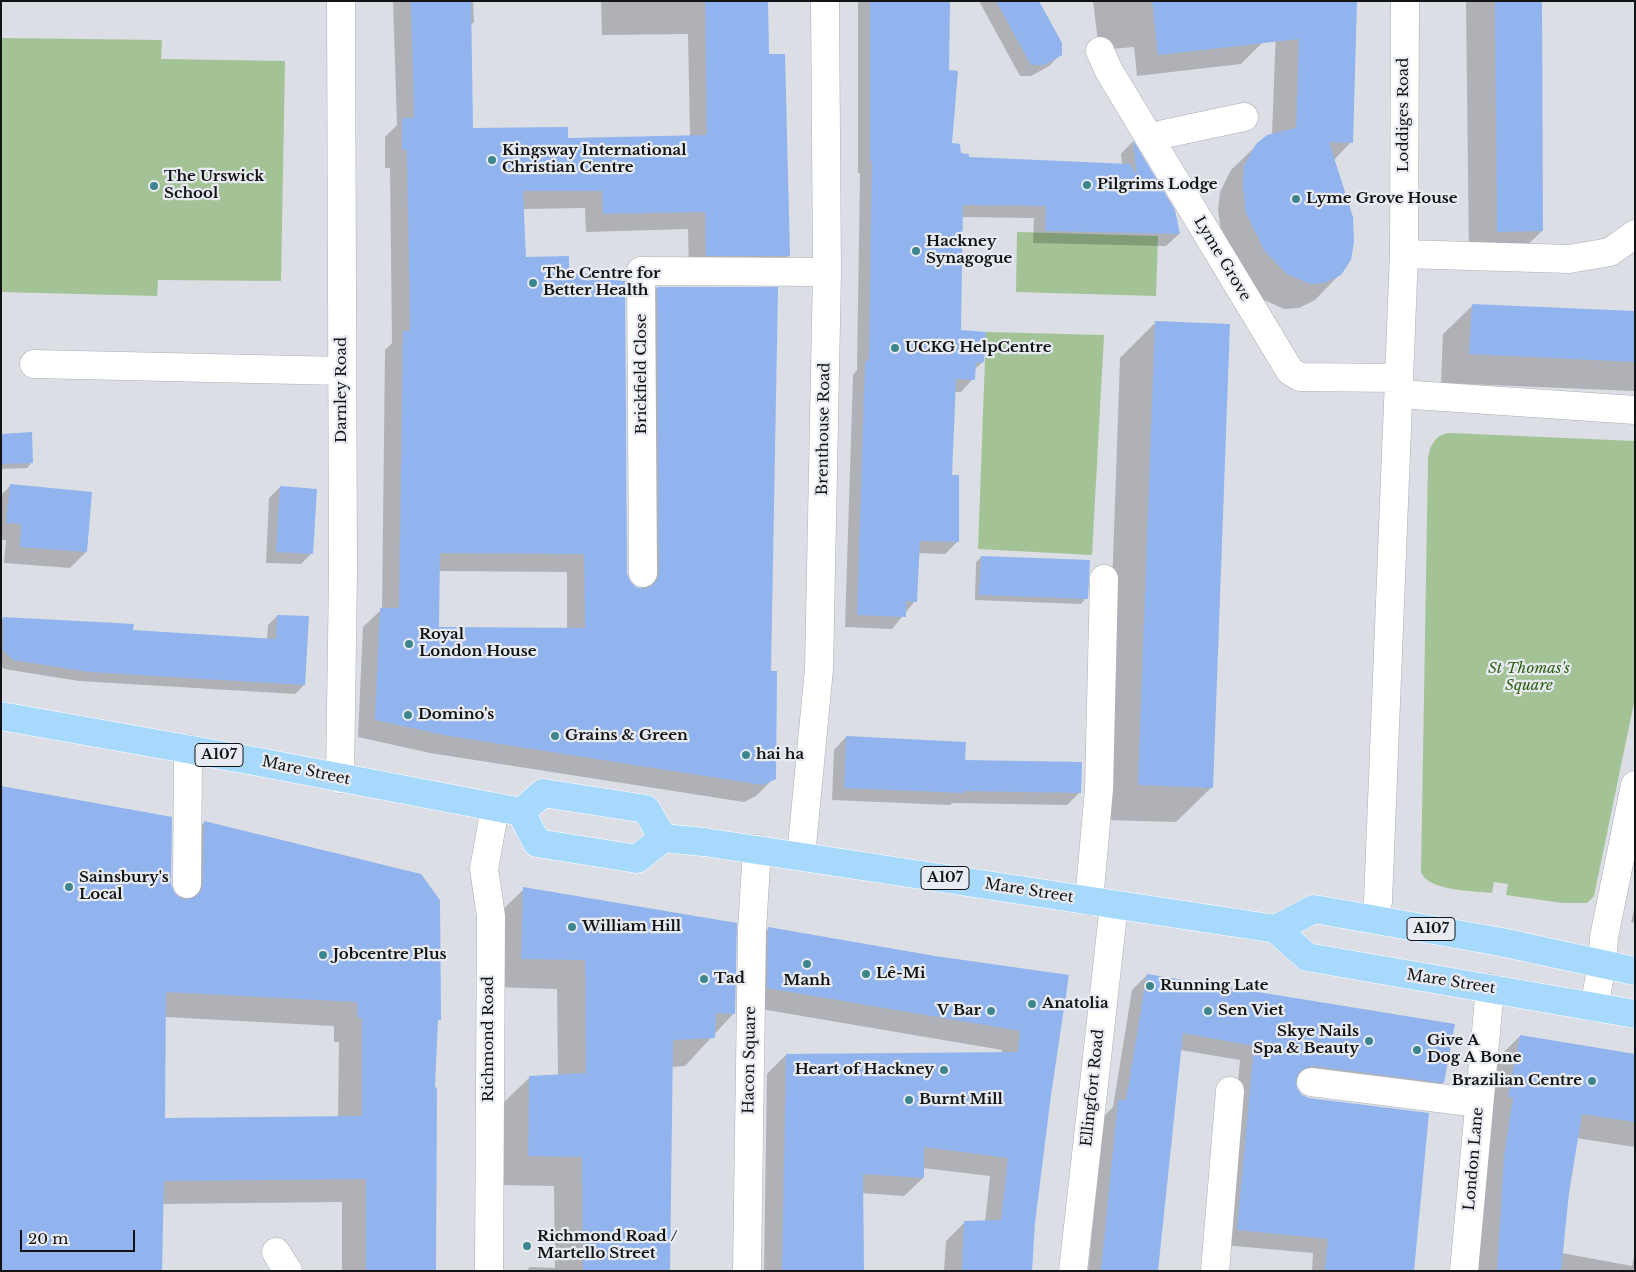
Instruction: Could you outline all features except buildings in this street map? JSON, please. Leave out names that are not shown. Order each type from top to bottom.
[{"type":"main road","name":"Mare Street","points":[[1,716],[522,812]]},
{"type":"main road","points":[[544,793],[646,809],[664,838],[636,859],[537,843],[522,812],[544,793]]},
{"type":"main road","name":"Mare Street","points":[[664,838],[757,849],[1276,929],[1307,957],[1355,967],[1490,988],[1635,1014]]},
{"type":"main road","name":"A107","points":[[1276,929],[1314,909],[1375,918],[1536,948],[1602,965],[1635,971]]},
{"type":"street","name":"Darnley Road","points":[[340,779],[343,572],[342,1]]},
{"type":"street","name":"Brenthouse Road","points":[[801,856],[819,668],[827,272],[825,1]]},
{"type":"street","name":"Loddiges Road","points":[[1399,386],[1404,254],[1405,1]]},
{"type":"street","name":"Lyme Grove","points":[[1100,50],[1109,71],[1290,371],[1300,378],[1399,386]]},
{"type":"street","points":[[1152,142],[1164,134],[1244,117]]},
{"type":"street","points":[[1404,254],[1569,259],[1610,252],[1635,234]]},
{"type":"street","name":"Brickfield Close","points":[[643,573],[641,271],[827,272]]},
{"type":"street","points":[[34,364],[342,370]]},
{"type":"street","points":[[1375,918],[1378,901],[1399,386],[1635,410]]},
{"type":"street","name":"Ellingfort Road","points":[[1073,1271],[1101,903],[1096,847],[1104,580]]},
{"type":"street","points":[[187,884],[188,749]]},
{"type":"street","points":[[1594,1007],[1602,965],[1604,936],[1635,785]]},
{"type":"street","name":"Richmond Road","points":[[489,1271],[491,916],[484,869],[495,808]]},
{"type":"street","name":"Hacon Square","points":[[746,1271],[752,930],[757,849]]},
{"type":"street","name":"London Lane","points":[[1464,1271],[1490,988]]},
{"type":"street","points":[[1311,1082],[1478,1103]]},
{"type":"street","points":[[1215,1271],[1230,1092]]},
{"type":"green space","points":[[1,38],[162,40],[161,59],[285,61],[281,281],[158,280],[157,296],[1,292]]},
{"type":"green space","points":[[1017,232],[1158,236],[1156,296],[1016,292]]},
{"type":"green space","points":[[986,332],[1104,335],[1092,555],[978,549]]},
{"type":"green space","name":"St Thomas's Square","points":[[1450,433],[1635,441],[1635,698],[1594,896],[1587,903],[1562,903],[1506,895],[1508,884],[1494,882],[1492,893],[1452,889],[1432,883],[1421,872],[1428,460],[1434,442],[1440,436]]},
{"type":"place","name":"Kingsway International Christian Centre","points":[[492,160]]},
{"type":"place","name":"Pilgrims Lodge","points":[[1087,185]]},
{"type":"place","name":"The Urswick School","points":[[154,186]]},
{"type":"place","name":"Lyme Grove House","points":[[1296,199]]},
{"type":"place","name":"Hackney Synagogue","points":[[916,251]]},
{"type":"place","name":"The Centre for Better Health","points":[[533,283]]},
{"type":"place","name":"UCKG HelpCentre","points":[[895,348]]},
{"type":"place","name":"Royal London House","points":[[409,644]]},
{"type":"place","name":"Domino's","points":[[408,715]]},
{"type":"place","name":"Grains & Green","points":[[555,736]]},
{"type":"place","name":"hai ha","points":[[746,755]]},
{"type":"place","name":"Sainsbury's Local","points":[[69,887]]},
{"type":"place","name":"William Hill","points":[[572,927]]},
{"type":"place","name":"Jobcentre Plus","points":[[323,955]]},
{"type":"place","name":"Manh","points":[[807,964]]},
{"type":"place","name":"Lê-Mi","points":[[866,974]]},
{"type":"place","name":"Tad","points":[[704,979]]},
{"type":"place","name":"Running Late","points":[[1150,986]]},
{"type":"place","name":"Anatolia","points":[[1032,1004]]},
{"type":"place","name":"V Bar","points":[[991,1011]]},
{"type":"place","name":"Sen Viet","points":[[1208,1011]]},
{"type":"place","name":"Skye Nails Spa & Beauty","points":[[1369,1041]]},
{"type":"place","name":"Give A Dog A Bone","points":[[1417,1050]]},
{"type":"place","name":"Heart of Hackney","points":[[944,1070]]},
{"type":"place","name":"Brazilian Centre","points":[[1592,1081]]},
{"type":"place","name":"Burnt Mill","points":[[909,1100]]},
{"type":"place","name":"Richmond Road / Martello Street","points":[[527,1246]]}]
